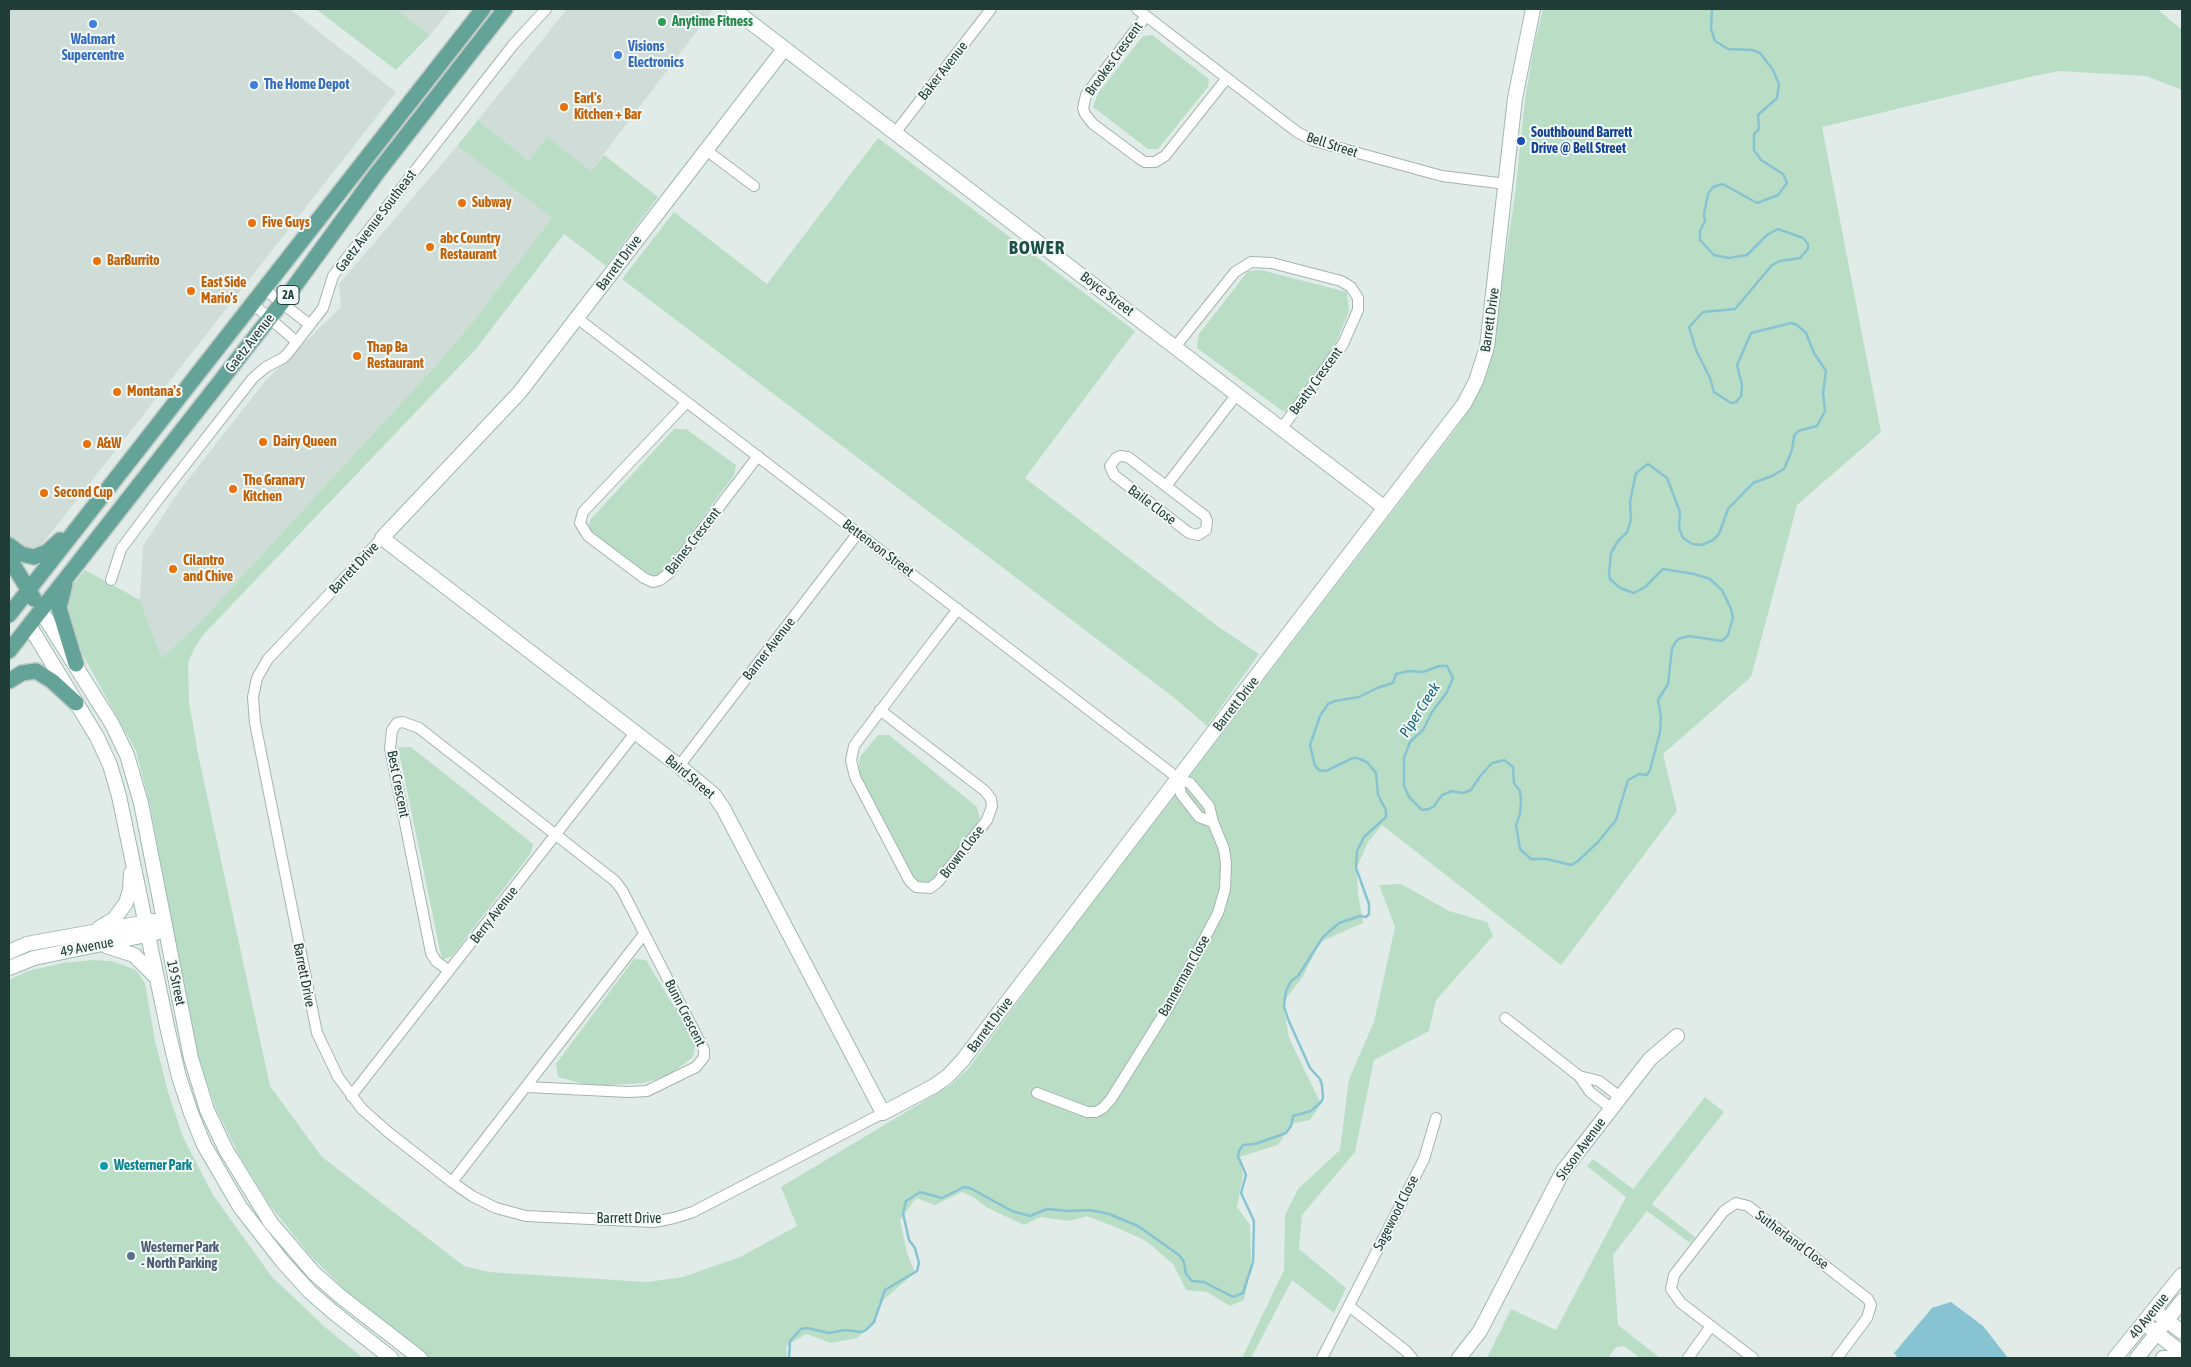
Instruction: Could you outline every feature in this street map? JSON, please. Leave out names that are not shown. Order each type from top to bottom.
[{"type":"main road","name":"Gaetz Avenue","points":[[11,605],[29,590],[482,9]]},
{"type":"main road","name":"Gaetz Avenue","points":[[9,651],[282,303],[377,173],[505,9]]},
{"type":"main road","points":[[9,545],[29,557],[38,556],[46,552],[82,521]]},
{"type":"main road","name":"19 Street","points":[[9,558],[41,610]]},
{"type":"main road","points":[[67,578],[59,608],[76,664]]},
{"type":"main road","name":"19 Street","points":[[11,605],[28,626]]},
{"type":"main road","points":[[9,681],[29,670],[40,672],[52,680],[76,704]]},
{"type":"street","name":"Gaetz Avenue Southeast","points":[[111,580],[121,549],[259,372],[283,358],[310,326],[323,308],[333,276],[513,45],[546,9]]},
{"type":"street","name":"Boyce Street","points":[[733,9],[1385,508]]},
{"type":"street","name":"Baker Avenue","points":[[895,133],[991,9]]},
{"type":"street","name":"Bell Street","points":[[1137,9],[1297,132],[1314,142],[1442,176],[1506,184]]},
{"type":"street","name":"Barrett Drive","points":[[784,49],[507,408],[268,659],[257,678],[253,697],[257,732],[314,1021],[330,1063],[351,1096],[374,1121],[452,1182],[485,1204],[517,1215],[645,1222],[665,1220],[701,1208],[934,1086],[962,1061],[1456,416],[1469,395],[1481,368],[1488,342],[1515,98],[1533,9]]},
{"type":"street","name":"Brookes Crescent","points":[[1146,16],[1086,95],[1083,108],[1093,124],[1140,159],[1145,162],[1155,162],[1165,156],[1227,78]]},
{"type":"street","points":[[706,150],[754,186]]},
{"type":"street","name":"Beatty Crescent","points":[[1176,347],[1235,272],[1251,262],[1272,262],[1352,287],[1358,298],[1358,310],[1343,344],[1282,428]]},
{"type":"street","points":[[264,289],[310,326]]},
{"type":"street","points":[[253,304],[297,342]]},
{"type":"street","name":"Bettenson Street","points":[[577,318],[1178,779]]},
{"type":"street","name":"Baile Close","points":[[1166,486],[1237,394]]},
{"type":"street","name":"Baines Crescent","points":[[687,402],[584,512],[580,523],[588,536],[644,578],[653,582],[660,580],[668,574],[758,456]]},
{"type":"street","name":"Baile Close","points":[[1128,457],[1166,486],[1205,516],[1207,521],[1206,530],[1198,536],[1189,533],[1114,475],[1110,466],[1116,458],[1128,457]]},
{"type":"street","name":"Barner Avenue","points":[[679,766],[858,533]]},
{"type":"street","name":"Baird Street","points":[[382,538],[709,790],[723,808],[883,1113]]},
{"type":"street","name":"Brown Close","points":[[880,710],[985,791],[991,799],[992,806],[987,820],[938,882],[930,888],[916,887],[909,880],[852,771],[851,760],[854,746],[880,710],[958,609]]},
{"type":"street","name":"19 Street","points":[[41,610],[112,724],[127,755],[141,803],[191,1058],[200,1090],[226,1150],[271,1223],[314,1273],[340,1296],[420,1358]]},
{"type":"street","name":"19 Street","points":[[28,626],[97,737],[110,764],[119,796],[179,1077],[204,1145],[224,1180],[257,1230],[310,1292],[391,1358]]},
{"type":"street","name":"Best Crescent","points":[[449,972],[431,954],[390,748],[391,734],[394,727],[403,722],[419,728],[556,834]]},
{"type":"street","name":"Berry Avenue","points":[[351,1096],[635,733]]},
{"type":"street","points":[[1178,779],[1190,783],[1209,806],[1213,822],[1199,817],[1181,794],[1178,779]]},
{"type":"street","name":"Bannerman Close","points":[[1037,1093],[1092,1112],[1103,1108],[1111,1099],[1169,1006],[1218,913],[1225,889],[1226,864],[1224,849],[1213,822]]},
{"type":"street","name":"Bunn Crescent","points":[[526,1087],[629,1092],[647,1091],[696,1067],[703,1061],[705,1054],[703,1046],[615,881],[556,834]]},
{"type":"street","points":[[87,934],[114,919],[126,903],[130,890],[132,855]]},
{"type":"street","name":"49 Avenue","points":[[9,968],[34,958],[100,945],[165,925]]},
{"type":"street","name":"49 Avenue","points":[[9,952],[27,944],[87,934],[147,929]]},
{"type":"street","points":[[452,1182],[644,934]]},
{"type":"street","points":[[100,945],[134,954],[157,977]]},
{"type":"street","points":[[1505,1018],[1579,1076],[1590,1092],[1611,1108]]},
{"type":"street","name":"Sisson Avenue","points":[[1459,1358],[1480,1331],[1562,1171],[1650,1059],[1677,1036]]},
{"type":"street","points":[[1579,1076],[1599,1081],[1620,1097]]},
{"type":"street","name":"Sagewood Close","points":[[1322,1358],[1424,1159],[1436,1118]]},
{"type":"street","name":"Sutherland Close","points":[[1753,1358],[1674,1296],[1671,1289],[1671,1282],[1724,1211],[1736,1203],[1748,1206],[1868,1299],[1871,1305],[1867,1318],[1837,1358]]},
{"type":"street","name":"40 Avenue","points":[[2115,1358],[2182,1275]]},
{"type":"street","name":"40 Avenue","points":[[2137,1358],[2182,1301]]},
{"type":"street","points":[[1349,1306],[1409,1355],[1421,1358]]},
{"type":"street","points":[[2154,1310],[2182,1332]]},
{"type":"street","points":[[2143,1323],[2182,1353]]},
{"type":"street","points":[[1688,1358],[1711,1326]]},
{"type":"street","name":"Sisson Avenue","points":[[1473,1358],[1480,1331]]},
{"type":"street","points":[[2163,1358],[2178,1358]]},
{"type":"shaded area","points":[[9,9],[290,9],[396,92],[36,552],[14,542],[9,534]]},
{"type":"shaded area","points":[[396,9],[451,9],[430,35]]},
{"type":"shaded area","points":[[567,9],[708,9],[712,11],[591,171],[547,138],[529,161],[478,120]]},
{"type":"shaded area","points":[[457,146],[552,218],[472,323],[438,363],[202,620],[162,658],[140,600],[143,546],[179,491],[266,380],[341,307],[339,284]]},
{"type":"green space","points":[[316,9],[396,9],[430,35],[396,70]]},
{"type":"green space","points":[[1543,9],[2157,9],[2182,30],[2182,90],[2146,76],[2060,71],[1822,127],[1881,432],[1797,505],[1751,677],[1663,754],[1677,811],[1561,965],[1382,825],[1368,842],[1357,867],[1358,893],[1363,923],[1320,942],[1302,978],[1283,1002],[1289,1038],[1321,1104],[1310,1120],[1291,1124],[1278,1145],[1239,1157],[1243,1175],[1237,1207],[1250,1225],[1251,1266],[1244,1300],[1230,1306],[1207,1292],[1186,1290],[1173,1264],[1146,1241],[1120,1229],[1087,1216],[1070,1221],[1040,1217],[1024,1225],[986,1207],[973,1197],[962,1192],[935,1205],[916,1198],[900,1220],[907,1253],[915,1273],[883,1300],[874,1324],[857,1338],[831,1343],[806,1334],[786,1346],[787,1358],[427,1358],[354,1299],[308,1253],[269,1204],[239,1155],[216,1109],[195,1046],[150,805],[136,751],[79,648],[64,613],[71,587],[85,570],[140,600],[162,658],[202,620],[438,363],[472,323],[552,218],[457,146],[478,120],[529,161],[547,137],[591,171],[604,155],[658,197],[606,266],[564,234],[476,349],[203,635],[188,663],[189,701],[198,754],[270,1086],[322,1157],[464,1266],[489,1272],[647,1282],[683,1277],[740,1257],[797,1226],[781,1187],[951,1085],[968,1069],[1061,944],[1455,430],[1474,400],[1485,376],[1492,348],[1515,195],[1525,99],[1534,46]]},
{"type":"green space","points":[[1152,35],[1209,79],[1208,87],[1158,149],[1148,149],[1093,107],[1098,93],[1143,36]]},
{"type":"green space","points":[[878,138],[1135,331],[1025,478],[1216,625],[1259,654],[1207,726],[1172,696],[622,279],[674,212],[767,284]]},
{"type":"green space","points":[[1261,270],[1347,292],[1349,311],[1330,357],[1290,413],[1281,410],[1197,348],[1199,334],[1248,271]]},
{"type":"green space","points":[[674,429],[686,429],[736,465],[734,475],[661,574],[648,578],[588,534],[590,520]]},
{"type":"green space","points":[[878,735],[889,735],[977,807],[980,819],[933,881],[920,887],[912,883],[857,777],[860,757]]},
{"type":"green space","points":[[398,747],[411,747],[533,844],[531,853],[452,956],[442,960]]},
{"type":"green space","points":[[1401,884],[1449,911],[1487,922],[1493,936],[1436,1000],[1429,1031],[1374,1060],[1355,1152],[1302,1215],[1299,1249],[1346,1288],[1334,1313],[1292,1280],[1251,1358],[1242,1358],[1284,1270],[1285,1215],[1298,1189],[1340,1150],[1349,1079],[1374,1022],[1395,927],[1379,885]]},
{"type":"green space","points":[[634,959],[646,960],[696,1043],[693,1057],[669,1075],[644,1083],[592,1086],[558,1077],[556,1064]]},
{"type":"green space","name":"Westerner Park","points":[[93,960],[112,961],[136,970],[145,983],[155,1041],[168,1092],[183,1137],[213,1195],[272,1277],[326,1328],[363,1358],[9,1358],[9,980],[28,971],[62,963]]},
{"type":"green space","points":[[1705,1097],[1724,1112],[1652,1204],[1695,1237],[1690,1243],[1647,1211],[1613,1255],[1618,1325],[1660,1358],[1640,1358],[1624,1346],[1616,1347],[1608,1358],[1487,1358],[1511,1309],[1556,1330],[1626,1197],[1587,1166],[1593,1159],[1633,1189]]},
{"type":"water","points":[[1951,1302],[1983,1326],[2008,1358],[1898,1358],[1894,1353],[1932,1308]]},
{"type":"waterway","name":"Piper Creek","points":[[789,1358],[790,1341],[801,1329],[807,1328],[829,1333],[845,1330],[862,1332],[866,1330],[874,1322],[885,1290],[917,1271],[919,1263],[915,1248],[909,1240],[903,1213],[906,1201],[920,1192],[942,1198],[964,1187],[970,1188],[1012,1211],[1030,1216],[1047,1209],[1068,1211],[1090,1210],[1109,1214],[1138,1226],[1179,1255],[1184,1262],[1186,1274],[1192,1281],[1204,1282],[1233,1297],[1243,1293],[1253,1262],[1254,1221],[1241,1193],[1246,1175],[1238,1156],[1239,1151],[1243,1145],[1255,1144],[1286,1133],[1291,1126],[1293,1116],[1311,1111],[1323,1098],[1320,1079],[1310,1068],[1288,1019],[1284,1006],[1286,991],[1291,981],[1298,976],[1323,937],[1339,923],[1360,916],[1366,917],[1369,914],[1369,904],[1356,868],[1357,851],[1364,837],[1386,817],[1386,810],[1378,795],[1376,773],[1367,762],[1353,758],[1326,771],[1319,770],[1315,766],[1310,745],[1320,716],[1328,704],[1359,697],[1393,683],[1396,674],[1409,671],[1423,672],[1439,666],[1447,666],[1453,678],[1447,692],[1432,712],[1423,730],[1410,742],[1404,758],[1404,786],[1409,797],[1422,810],[1429,809],[1434,806],[1442,795],[1452,791],[1463,793],[1471,790],[1492,763],[1504,760],[1513,767],[1514,783],[1520,791],[1520,814],[1516,825],[1520,849],[1531,859],[1547,859],[1571,865],[1578,861],[1598,842],[1616,820],[1628,780],[1639,774],[1647,775],[1660,732],[1661,717],[1658,700],[1668,684],[1672,648],[1678,639],[1689,636],[1722,641],[1728,635],[1733,618],[1722,590],[1710,579],[1694,574],[1663,569],[1645,587],[1634,593],[1620,588],[1610,579],[1611,553],[1618,541],[1627,532],[1631,520],[1630,502],[1636,473],[1648,464],[1667,478],[1680,512],[1679,528],[1683,538],[1692,544],[1702,545],[1713,540],[1719,534],[1728,509],[1753,483],[1784,469],[1792,450],[1794,436],[1798,431],[1817,426],[1825,411],[1823,393],[1826,371],[1814,353],[1806,333],[1797,325],[1791,323],[1751,333],[1737,365],[1742,385],[1741,396],[1736,402],[1731,403],[1714,392],[1710,378],[1696,350],[1689,327],[1703,312],[1735,309],[1772,265],[1780,261],[1800,258],[1808,249],[1808,244],[1803,238],[1778,229],[1767,235],[1747,255],[1729,258],[1714,255],[1700,240],[1700,231],[1705,221],[1704,214],[1708,194],[1713,187],[1723,184],[1757,203],[1778,195],[1787,183],[1783,174],[1761,160],[1754,150],[1754,134],[1759,129],[1758,115],[1777,98],[1779,84],[1773,70],[1760,53],[1752,50],[1728,49],[1715,41],[1711,29],[1712,9]]},
{"type":"place","name":"Anytime Fitness","points":[[662,22]]},
{"type":"place","name":"Walmart Supercentre","points":[[93,24]]},
{"type":"place","name":"Visions Electronics","points":[[618,55]]},
{"type":"place","name":"The Home Depot","points":[[254,85]]},
{"type":"place","name":"Earl's Kitchen + Bar","points":[[564,107]]},
{"type":"place","name":"Southbound Barrett Drive @ Bell Street","points":[[1521,141]]},
{"type":"place","name":"Subway","points":[[462,203]]},
{"type":"place","name":"Five Guys","points":[[252,223]]},
{"type":"place","name":"abc Country Restaurant","points":[[430,247]]},
{"type":"place","name":"BarBurrito","points":[[97,261]]},
{"type":"place","name":"East Side Mario's","points":[[191,291]]},
{"type":"place","name":"Thap Ba Restaurant","points":[[357,356]]},
{"type":"place","name":"Montana's","points":[[117,392]]},
{"type":"place","name":"Dairy Queen","points":[[263,442]]},
{"type":"place","name":"A&W","points":[[87,444]]},
{"type":"place","name":"The Granary Kitchen","points":[[233,489]]},
{"type":"place","name":"Second Cup","points":[[44,493]]},
{"type":"place","name":"Cilantro and Chive","points":[[173,569]]},
{"type":"place","name":"Westerner Park","points":[[104,1166]]},
{"type":"place","name":"Westerner Park - North Parking","points":[[131,1256]]},
{"type":"district","name":"BOWER","points":[[1037,248]]}]
